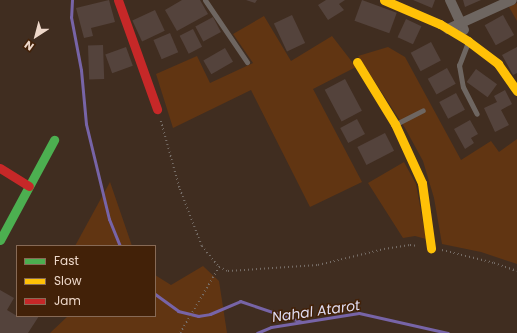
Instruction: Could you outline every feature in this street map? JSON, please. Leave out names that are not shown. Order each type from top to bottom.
[{"type":"street","points":[[118,0],[157,109]]},
{"type":"street","points":[[384,0],[448,29],[468,41],[498,64],[517,91]]},
{"type":"street","points":[[450,0],[462,23],[468,41]]},
{"type":"street","points":[[448,29],[512,0]]},
{"type":"street","points":[[357,62],[395,124],[422,183],[431,248]]},
{"type":"street","points":[[0,240],[54,140]]},
{"type":"street","points":[[0,168],[29,186]]},
{"type":"lane","points":[[205,0],[247,62]]},
{"type":"lane","points":[[468,41],[459,65],[463,87],[477,114]]},
{"type":"lane","points":[[395,124],[422,110]]},
{"type":"path","points":[[157,109],[191,222],[202,246],[219,267],[228,271],[243,272],[318,265],[345,257],[410,245],[464,254],[517,271]]},
{"type":"path","points":[[180,333],[219,267]]},
{"type":"shaded area","points":[[517,3],[517,21],[509,7]]},
{"type":"shaded area","points":[[264,16],[291,61],[332,36],[356,67],[313,89],[362,182],[310,207],[251,90],[173,128],[156,74],[197,56],[210,83],[253,63],[233,34]]},
{"type":"shaded area","points":[[388,47],[405,57],[461,160],[491,141],[499,152],[517,139],[517,264],[481,252],[442,244],[434,198],[423,161],[405,128],[358,56]]},
{"type":"shaded area","points":[[404,162],[416,184],[426,239],[415,236],[403,238],[368,183]]},
{"type":"shaded area","points":[[110,182],[132,245],[76,245]]},
{"type":"shaded area","points":[[203,266],[219,281],[227,333],[50,333],[67,317],[156,317],[156,276],[171,285]]},
{"type":"building","points":[[109,0],[115,22],[91,28],[93,36],[84,38],[76,8]]},
{"type":"building","points":[[182,0],[200,0],[208,14],[177,31],[165,10]]},
{"type":"building","points":[[246,0],[257,0],[255,3]]},
{"type":"building","points":[[326,0],[345,0],[339,4],[344,10],[328,20],[318,5]]},
{"type":"building","points":[[362,0],[397,13],[389,33],[354,21]]},
{"type":"building","points":[[413,0],[435,0],[432,8]]},
{"type":"building","points":[[463,0],[481,0],[465,7]]},
{"type":"building","points":[[155,10],[165,31],[142,41],[132,21]]},
{"type":"building","points":[[292,15],[305,43],[287,52],[274,23]]},
{"type":"building","points":[[503,15],[514,35],[496,45],[485,25]]},
{"type":"building","points":[[213,17],[221,32],[203,41],[195,26]]},
{"type":"building","points":[[406,19],[421,26],[413,44],[398,37]]},
{"type":"building","points":[[193,29],[202,47],[189,54],[180,36]]},
{"type":"building","points":[[170,33],[178,52],[162,59],[153,40]]},
{"type":"building","points":[[431,42],[441,61],[421,71],[411,53]]},
{"type":"building","points":[[103,45],[104,79],[89,80],[88,46]]},
{"type":"building","points":[[126,47],[133,66],[112,73],[105,55]]},
{"type":"building","points":[[517,47],[517,73],[513,75],[502,55]]},
{"type":"building","points":[[225,48],[233,62],[211,74],[203,60]]},
{"type":"building","points":[[447,68],[456,84],[436,94],[428,79]]},
{"type":"building","points":[[476,69],[497,84],[488,97],[467,82]]},
{"type":"building","points":[[345,79],[362,111],[342,122],[325,90]]},
{"type":"building","points":[[505,90],[512,104],[501,110],[509,125],[495,132],[484,108],[497,102],[494,96]]},
{"type":"building","points":[[456,93],[465,110],[448,119],[439,102]]},
{"type":"building","points":[[357,119],[365,134],[348,143],[340,128]]},
{"type":"building","points":[[470,120],[478,134],[471,138],[474,143],[465,149],[454,129]]},
{"type":"building","points":[[385,133],[394,151],[366,165],[357,147]]},
{"type":"building","points":[[0,290],[14,298],[7,310],[16,315],[16,317],[38,317],[28,333],[0,333]]},
{"type":"waterway","points":[[72,0],[71,17],[81,70],[86,124],[109,219],[120,245]]},
{"type":"waterway","points":[[156,295],[178,311],[198,316],[210,314],[240,301],[302,322]]},
{"type":"waterway","name":"Nahal Atarot","points":[[257,333],[271,327],[359,313],[448,333]]},
{"type":"traffic: fast","points":[[0,240],[54,140]]},
{"type":"traffic: slow","points":[[384,0],[440,24],[468,41],[498,64],[517,91]]},
{"type":"traffic: slow","points":[[357,62],[395,124],[422,183],[431,248]]},
{"type":"traffic: jam","points":[[118,0],[157,109]]},
{"type":"traffic: jam","points":[[0,168],[29,186]]}]
